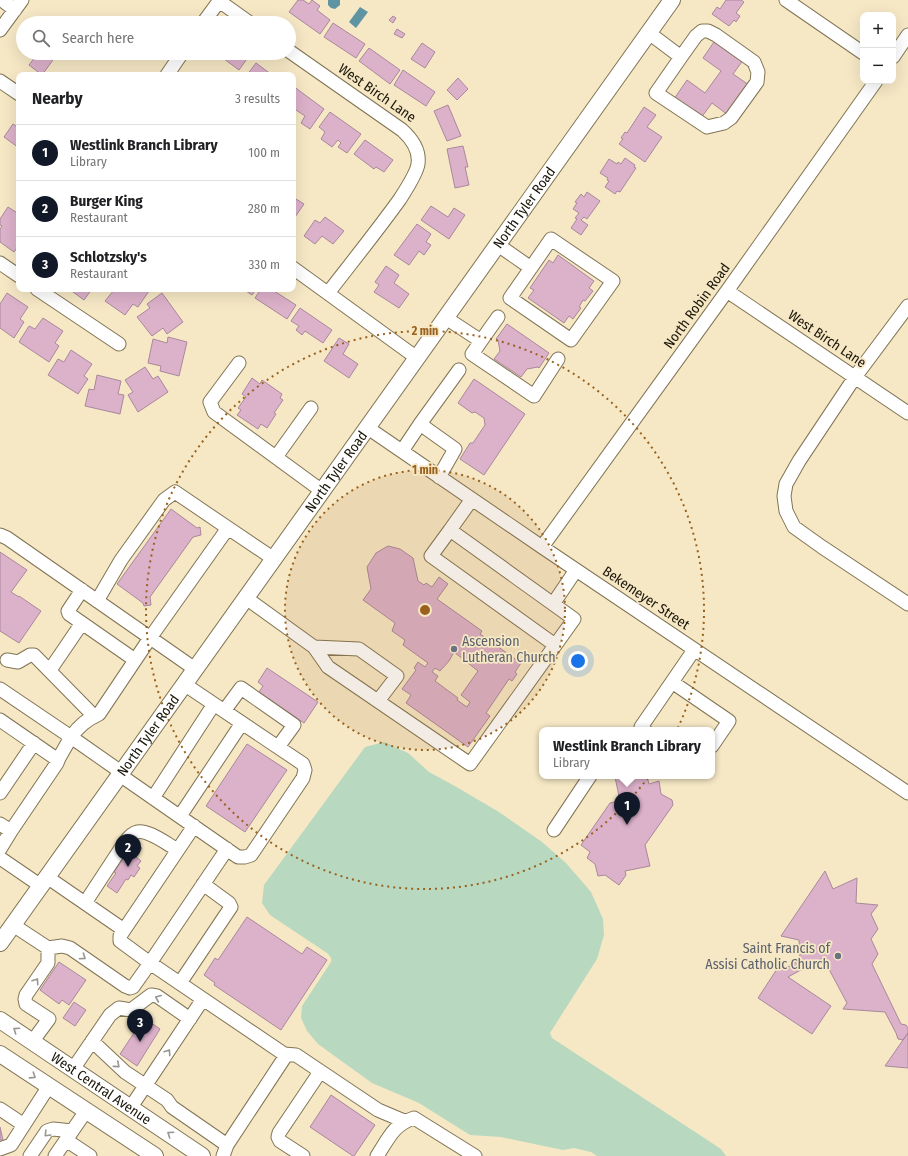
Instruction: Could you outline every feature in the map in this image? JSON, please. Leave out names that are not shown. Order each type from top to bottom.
[{"type":"main road","name":"North Tyler Road","points":[[0,943],[672,0]]},
{"type":"main road","name":"West Central Avenue","points":[[0,1020],[202,1156]]},
{"type":"main road","name":"West Central Avenue","points":[[0,1054],[155,1156]]},
{"type":"street","points":[[0,30],[19,5],[2,0]]},
{"type":"street","points":[[786,0],[860,50]]},
{"type":"street","points":[[208,16],[219,1],[240,16]]},
{"type":"street","points":[[702,31],[708,31],[754,62],[758,72],[757,82],[731,118],[724,123],[707,127],[656,93],[681,57],[696,36],[702,31]]},
{"type":"street","points":[[649,33],[681,57]]},
{"type":"street","points":[[896,53],[908,35]]},
{"type":"street","name":"West Birch Lane","points":[[296,56],[402,130],[410,137],[417,150],[418,165],[409,185],[381,226],[328,294]]},
{"type":"street","points":[[168,72],[177,60]]},
{"type":"street","points":[[0,81],[16,92]]},
{"type":"street","name":"North Robin Road","points":[[542,547],[727,292],[874,84]]},
{"type":"street","points":[[551,239],[613,281],[571,340],[510,298],[531,268],[551,239]]},
{"type":"street","points":[[498,245],[531,268]]},
{"type":"street","points":[[0,263],[16,274]]},
{"type":"street","points":[[296,270],[417,358]]},
{"type":"street","points":[[42,292],[118,344]]},
{"type":"street","name":"West Birch Lane","points":[[727,292],[908,413]]},
{"type":"street","points":[[908,306],[855,377],[800,461],[786,484],[784,496],[786,511],[794,527],[908,604]]},
{"type":"street","points":[[498,316],[472,354],[534,396],[558,359]]},
{"type":"street","points":[[446,318],[480,341]]},
{"type":"street","points":[[239,363],[210,402],[214,412],[322,491]]},
{"type":"street","points":[[402,451],[459,370]]},
{"type":"street","points":[[276,457],[311,408]]},
{"type":"street","points":[[420,424],[455,449],[439,476]]},
{"type":"street","name":"Bekemeyer Street","points":[[368,428],[694,650],[908,793]]},
{"type":"street","points":[[97,601],[121,560],[164,500],[176,492],[274,559]]},
{"type":"street","points":[[472,499],[431,556],[555,645]]},
{"type":"street","points":[[0,849],[57,763],[77,728],[86,720],[99,714],[150,638],[228,528]]},
{"type":"street","points":[[246,598],[314,647],[328,667],[470,764],[574,619],[450,530]]},
{"type":"street","points":[[0,535],[7,538],[195,669]]},
{"type":"street","points":[[553,604],[576,570]]},
{"type":"street","points":[[82,590],[68,611],[69,614],[135,660]]},
{"type":"street","points":[[50,670],[82,623]]},
{"type":"street","points":[[314,647],[359,649],[397,676],[378,702]]},
{"type":"street","points":[[643,727],[694,650]]},
{"type":"street","points":[[2,662],[18,662],[30,655],[34,655],[90,712],[93,717]]},
{"type":"street","points":[[672,682],[729,721],[715,742]]},
{"type":"street","points":[[0,689],[71,737],[153,798],[227,849],[238,856],[245,857],[251,855],[303,778],[305,770],[304,764],[184,684]]},
{"type":"street","points":[[153,798],[219,708],[241,688],[294,725],[278,747]]},
{"type":"street","points":[[0,720],[58,760]]},
{"type":"street","points":[[180,816],[242,723]]},
{"type":"street","points":[[0,793],[34,743]]},
{"type":"street","points":[[554,830],[588,779]]},
{"type":"street","points":[[0,824],[11,831]]},
{"type":"street","points":[[194,826],[120,936],[120,941],[180,984],[284,1054],[296,1056],[378,1110],[404,1121]]},
{"type":"street","points":[[85,903],[125,842],[136,832],[142,831],[148,833],[178,850]]},
{"type":"street","points":[[13,925],[48,948],[67,946],[125,986],[130,988],[134,987],[227,849]]},
{"type":"street","points":[[0,858],[85,903],[124,930]]},
{"type":"street","points":[[180,984],[231,907],[229,903],[203,884]]},
{"type":"street","points":[[32,1042],[49,1019],[26,1004],[25,1000],[26,995],[48,963],[48,948]]},
{"type":"street","points":[[73,1069],[110,1015],[119,1008],[131,1010],[151,995],[157,996],[190,1018]]},
{"type":"street","points":[[131,1107],[203,999]]},
{"type":"street","points":[[92,1041],[122,1069],[168,1100],[172,1107],[225,1151],[285,1057],[284,1054]]},
{"type":"street","points":[[303,1156],[280,1141],[278,1137],[279,1133],[320,1072]]},
{"type":"street","points":[[0,1149],[11,1145],[48,1086]]},
{"type":"street","points":[[0,1109],[24,1125]]},
{"type":"street","points":[[55,1156],[86,1111]]},
{"type":"street","points":[[377,1156],[394,1129],[404,1121],[414,1118],[468,1154]]},
{"type":"street","points":[[30,1156],[47,1131],[53,1129],[69,1135],[90,1156]]},
{"type":"green space","points":[[384,742],[408,753],[429,772],[499,812],[542,842],[566,863],[591,892],[603,919],[604,935],[597,959],[550,1033],[552,1038],[721,1149],[726,1156],[597,1156],[591,1152],[574,1148],[563,1150],[501,1137],[470,1135],[419,1103],[372,1083],[318,1044],[307,1031],[301,1018],[302,1006],[331,962],[331,958],[327,953],[270,915],[262,903],[264,885],[365,747]]},
{"type":"water","points":[[328,0],[340,0],[340,5],[335,9],[331,8],[328,5]]},
{"type":"water","points":[[360,7],[368,12],[356,28],[349,22]]},
{"type":"building","points":[[298,0],[303,0],[309,4],[312,0],[320,6],[317,10],[330,20],[320,34],[289,12]]},
{"type":"building","points":[[726,0],[741,0],[744,2],[736,13],[740,16],[736,22],[734,20],[729,26],[712,14],[717,7],[720,9]]},
{"type":"building","points":[[393,16],[396,18],[393,23],[389,20]]},
{"type":"building","points":[[333,23],[365,44],[356,58],[324,37]]},
{"type":"building","points":[[397,29],[405,34],[402,38],[394,34]]},
{"type":"building","points":[[716,39],[744,59],[733,74],[749,85],[728,115],[712,103],[701,118],[674,99],[687,80],[705,93],[721,71],[703,58]]},
{"type":"building","points":[[422,43],[435,52],[425,68],[411,59]]},
{"type":"building","points":[[369,48],[400,70],[390,84],[359,61]]},
{"type":"building","points":[[33,60],[53,60],[44,72],[38,72],[29,65]]},
{"type":"building","points":[[225,60],[246,60],[239,70]]},
{"type":"building","points":[[256,63],[268,72],[249,72]]},
{"type":"building","points":[[403,70],[435,92],[426,106],[394,85]]},
{"type":"building","points":[[458,78],[468,89],[457,100],[447,90]]},
{"type":"building","points":[[296,88],[324,109],[310,129],[301,123],[305,116],[296,110]]},
{"type":"building","points":[[448,105],[461,136],[447,141],[434,111]]},
{"type":"building","points":[[644,107],[656,115],[647,127],[662,137],[645,162],[619,144],[623,139],[621,138],[625,132],[627,133]]},
{"type":"building","points":[[330,112],[361,134],[347,153],[338,147],[341,143],[338,140],[332,147],[321,139],[325,132],[319,127]]},
{"type":"building","points":[[13,124],[16,126],[16,146],[4,137]]},
{"type":"building","points":[[365,140],[393,160],[384,172],[376,167],[374,169],[354,154]]},
{"type":"building","points":[[463,146],[468,167],[465,167],[469,185],[455,188],[447,149]]},
{"type":"building","points":[[625,158],[635,165],[634,167],[636,168],[620,192],[617,191],[615,194],[605,187],[609,181],[607,180],[608,178],[600,173],[609,159],[617,164],[618,162],[621,164]]},
{"type":"building","points":[[587,192],[600,201],[587,219],[584,217],[581,220],[588,225],[581,235],[571,228],[579,213],[573,209],[577,203],[575,202],[581,194],[584,197]]},
{"type":"building","points":[[296,199],[304,204],[296,216]]},
{"type":"building","points":[[431,206],[448,217],[454,208],[465,215],[449,239],[421,220]]},
{"type":"building","points":[[8,207],[16,212],[16,249],[14,252],[0,242],[0,229],[2,226],[0,225],[0,219]]},
{"type":"building","points":[[325,217],[344,231],[333,244],[322,236],[315,244],[304,236],[315,220],[320,223]]},
{"type":"building","points":[[417,224],[431,234],[426,242],[431,245],[424,255],[419,251],[409,265],[394,255]]},
{"type":"building","points":[[558,255],[594,281],[589,288],[593,291],[585,301],[583,300],[579,307],[581,308],[573,319],[569,316],[564,323],[528,298],[534,290],[530,288],[549,260],[553,263]]},
{"type":"building","points":[[386,266],[399,275],[394,283],[409,294],[399,308],[374,292],[379,285],[375,282]]},
{"type":"building","points":[[73,292],[90,292],[84,300]]},
{"type":"building","points":[[112,292],[148,292],[138,307],[133,304],[125,315],[105,301]]},
{"type":"building","points":[[259,292],[276,292],[296,305],[287,319],[255,298]]},
{"type":"building","points":[[7,293],[28,307],[20,319],[24,322],[14,338],[0,328],[0,304]]},
{"type":"building","points":[[162,293],[183,322],[167,334],[163,328],[152,336],[137,317],[150,308],[147,304]]},
{"type":"building","points":[[300,308],[332,330],[323,343],[305,331],[302,335],[296,330],[299,326],[291,321]]},
{"type":"building","points":[[43,318],[63,331],[55,343],[59,346],[49,362],[19,342],[29,326],[35,329]]},
{"type":"building","points":[[507,324],[549,353],[539,368],[527,369],[521,377],[494,359],[500,351],[498,340],[496,339]]},
{"type":"building","points":[[168,337],[187,342],[179,376],[160,371],[161,366],[148,363],[153,339],[167,343]]},
{"type":"building","points":[[339,338],[349,344],[343,354],[358,364],[349,378],[324,361]]},
{"type":"building","points":[[71,350],[92,364],[84,376],[88,379],[78,394],[48,375],[58,359],[64,362]]},
{"type":"building","points":[[145,367],[153,379],[158,376],[168,392],[138,412],[128,395],[133,392],[125,380]]},
{"type":"building","points":[[97,375],[121,381],[118,394],[124,395],[120,414],[85,406],[89,389],[94,390]]},
{"type":"building","points":[[252,378],[260,384],[262,380],[282,394],[280,398],[283,400],[274,413],[276,414],[267,428],[261,424],[258,429],[237,415],[241,410],[238,408],[246,397],[242,394]]},
{"type":"building","points":[[474,379],[525,414],[484,475],[460,459],[470,443],[473,443],[485,425],[484,418],[475,412],[472,413],[458,403]]},
{"type":"building","points":[[171,509],[197,528],[200,527],[201,535],[193,537],[150,597],[151,605],[144,606],[143,603],[117,584]]},
{"type":"building","name":"Ascension Lutheran Church","points":[[388,546],[400,549],[413,558],[418,581],[424,585],[426,583],[432,587],[439,577],[448,584],[437,599],[482,631],[480,634],[521,663],[515,672],[517,674],[512,681],[509,679],[486,713],[490,716],[468,747],[406,703],[411,695],[402,689],[416,670],[414,668],[418,662],[425,667],[428,663],[403,645],[405,640],[392,631],[395,623],[363,600],[371,589],[367,567],[376,553]],"holes":[[[454,652],[478,671],[461,695],[470,702],[467,707],[457,700],[458,698],[435,681],[438,676],[432,672],[435,668],[440,671],[449,661]]]},
{"type":"building","points":[[0,552],[27,570],[11,592],[41,611],[19,643],[0,631]]},
{"type":"building","points":[[267,668],[318,702],[304,723],[259,692],[263,686],[258,682]]},
{"type":"building","points":[[247,744],[287,770],[245,832],[206,806]]},
{"type":"building","points":[[615,779],[648,779],[649,784],[659,781],[661,794],[672,800],[673,805],[645,845],[650,866],[625,871],[626,875],[619,885],[605,875],[598,876],[595,864],[587,858],[590,852],[581,845],[610,803],[620,801]]},
{"type":"building","points":[[134,843],[142,848],[136,857],[141,861],[137,866],[140,868],[134,877],[131,875],[128,880],[126,879],[117,893],[107,886],[116,873],[114,872]]},
{"type":"building","name":"Saint Francis of Assisi Catholic Church","points":[[825,871],[833,889],[857,878],[856,903],[878,905],[871,914],[878,929],[871,939],[878,954],[872,964],[901,1024],[906,1025],[908,1028],[908,1033],[903,1040],[898,1039],[885,1012],[843,1009],[847,1003],[823,958],[788,977],[831,1006],[812,1034],[758,998],[779,966],[784,969],[800,960],[799,940],[781,936]]},
{"type":"building","points":[[247,917],[302,954],[307,947],[327,960],[281,1030],[214,985],[215,983],[204,975],[215,958],[218,960]]},
{"type":"building","points":[[59,962],[86,980],[69,1005],[62,1000],[59,1004],[40,990]]},
{"type":"building","points":[[74,1002],[86,1010],[75,1026],[63,1018]]},
{"type":"building","points":[[144,1018],[160,1029],[137,1066],[120,1054]]},
{"type":"building","points":[[908,1033],[908,1068],[885,1066],[903,1040]]},
{"type":"building","points":[[331,1095],[375,1125],[354,1156],[310,1127]]},
{"type":"building","points":[[0,1127],[3,1140],[0,1140]]},
{"type":"place","name":"Ascension Lutheran Church","points":[[454,649]]},
{"type":"place","name":"Westlink Branch Library","points":[[627,825]]},
{"type":"place","name":"Burger King","points":[[128,867]]},
{"type":"place","name":"Saint Francis of Assisi Catholic Church","points":[[838,956]]},
{"type":"place","name":"Schlotzsky's","points":[[140,1042]]}]
